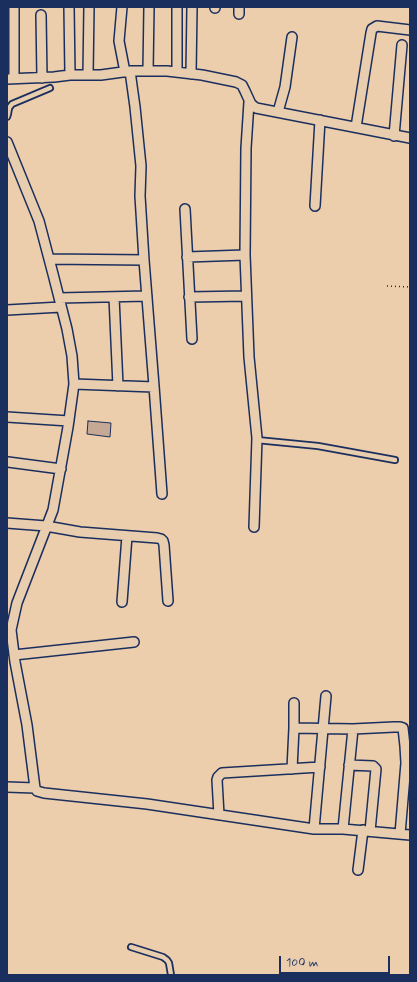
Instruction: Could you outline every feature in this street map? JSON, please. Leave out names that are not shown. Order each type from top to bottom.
[{"type":"street","points":[[14,7],[10,78],[42,78],[148,71],[167,71],[191,74],[236,82],[242,85],[249,102],[256,108],[410,138]]},
{"type":"street","points":[[69,7],[70,75]]},
{"type":"street","points":[[88,75],[89,7]]},
{"type":"street","points":[[122,7],[119,41],[135,107],[141,166],[140,196],[144,260],[162,494]]},
{"type":"street","points":[[148,71],[149,7]]},
{"type":"street","points":[[177,72],[178,7]]},
{"type":"street","points":[[191,74],[192,7]]},
{"type":"street","points":[[41,15],[42,78]]},
{"type":"street","points":[[356,127],[372,29],[377,26],[410,30]]},
{"type":"street","points":[[278,112],[285,87],[292,37]]},
{"type":"street","points":[[394,136],[402,45]]},
{"type":"street","points":[[249,102],[246,148],[245,255],[249,357],[257,440],[254,527]]},
{"type":"street","points":[[315,206],[320,120]]},
{"type":"street","points":[[7,142],[38,221],[49,259],[72,356],[74,384],[53,510],[17,603],[11,630],[10,644],[14,655],[27,725],[35,788]]},
{"type":"street","points":[[7,168],[17,168]]},
{"type":"street","points":[[185,209],[192,340]]},
{"type":"street","points":[[187,257],[245,255]]},
{"type":"street","points":[[49,259],[144,260]]},
{"type":"street","points":[[7,310],[114,297],[147,296]]},
{"type":"street","points":[[190,297],[246,296]]},
{"type":"street","points":[[114,297],[118,386]]},
{"type":"street","points":[[74,384],[154,387]]},
{"type":"street","points":[[7,417],[69,421]]},
{"type":"street","points":[[8,462],[61,469]]},
{"type":"street","points":[[7,523],[157,538],[163,541],[164,544],[168,601]]},
{"type":"street","points":[[122,602],[127,536]]},
{"type":"street","points":[[14,655],[134,642]]},
{"type":"street","points":[[314,829],[326,696]]},
{"type":"street","points":[[292,769],[294,703]]},
{"type":"street","points":[[294,728],[353,729],[402,727],[407,742],[400,834]]},
{"type":"street","points":[[343,829],[353,729]]},
{"type":"street","points":[[349,765],[373,766],[376,769],[358,870]]},
{"type":"street","points":[[219,815],[217,780],[222,773],[320,767]]},
{"type":"street","points":[[7,787],[35,788],[37,791],[147,804],[314,829],[343,829],[410,835]]},
{"type":"lane","points":[[7,117],[9,108],[12,104],[50,88]]},
{"type":"lane","points":[[257,440],[318,446],[395,460]]},
{"type":"lane","points":[[131,948],[163,957],[169,963],[171,975]]},
{"type":"path","points":[[386,286],[410,287]]},
{"type":"building","points":[[88,421],[111,423],[110,437],[87,434]]}]
